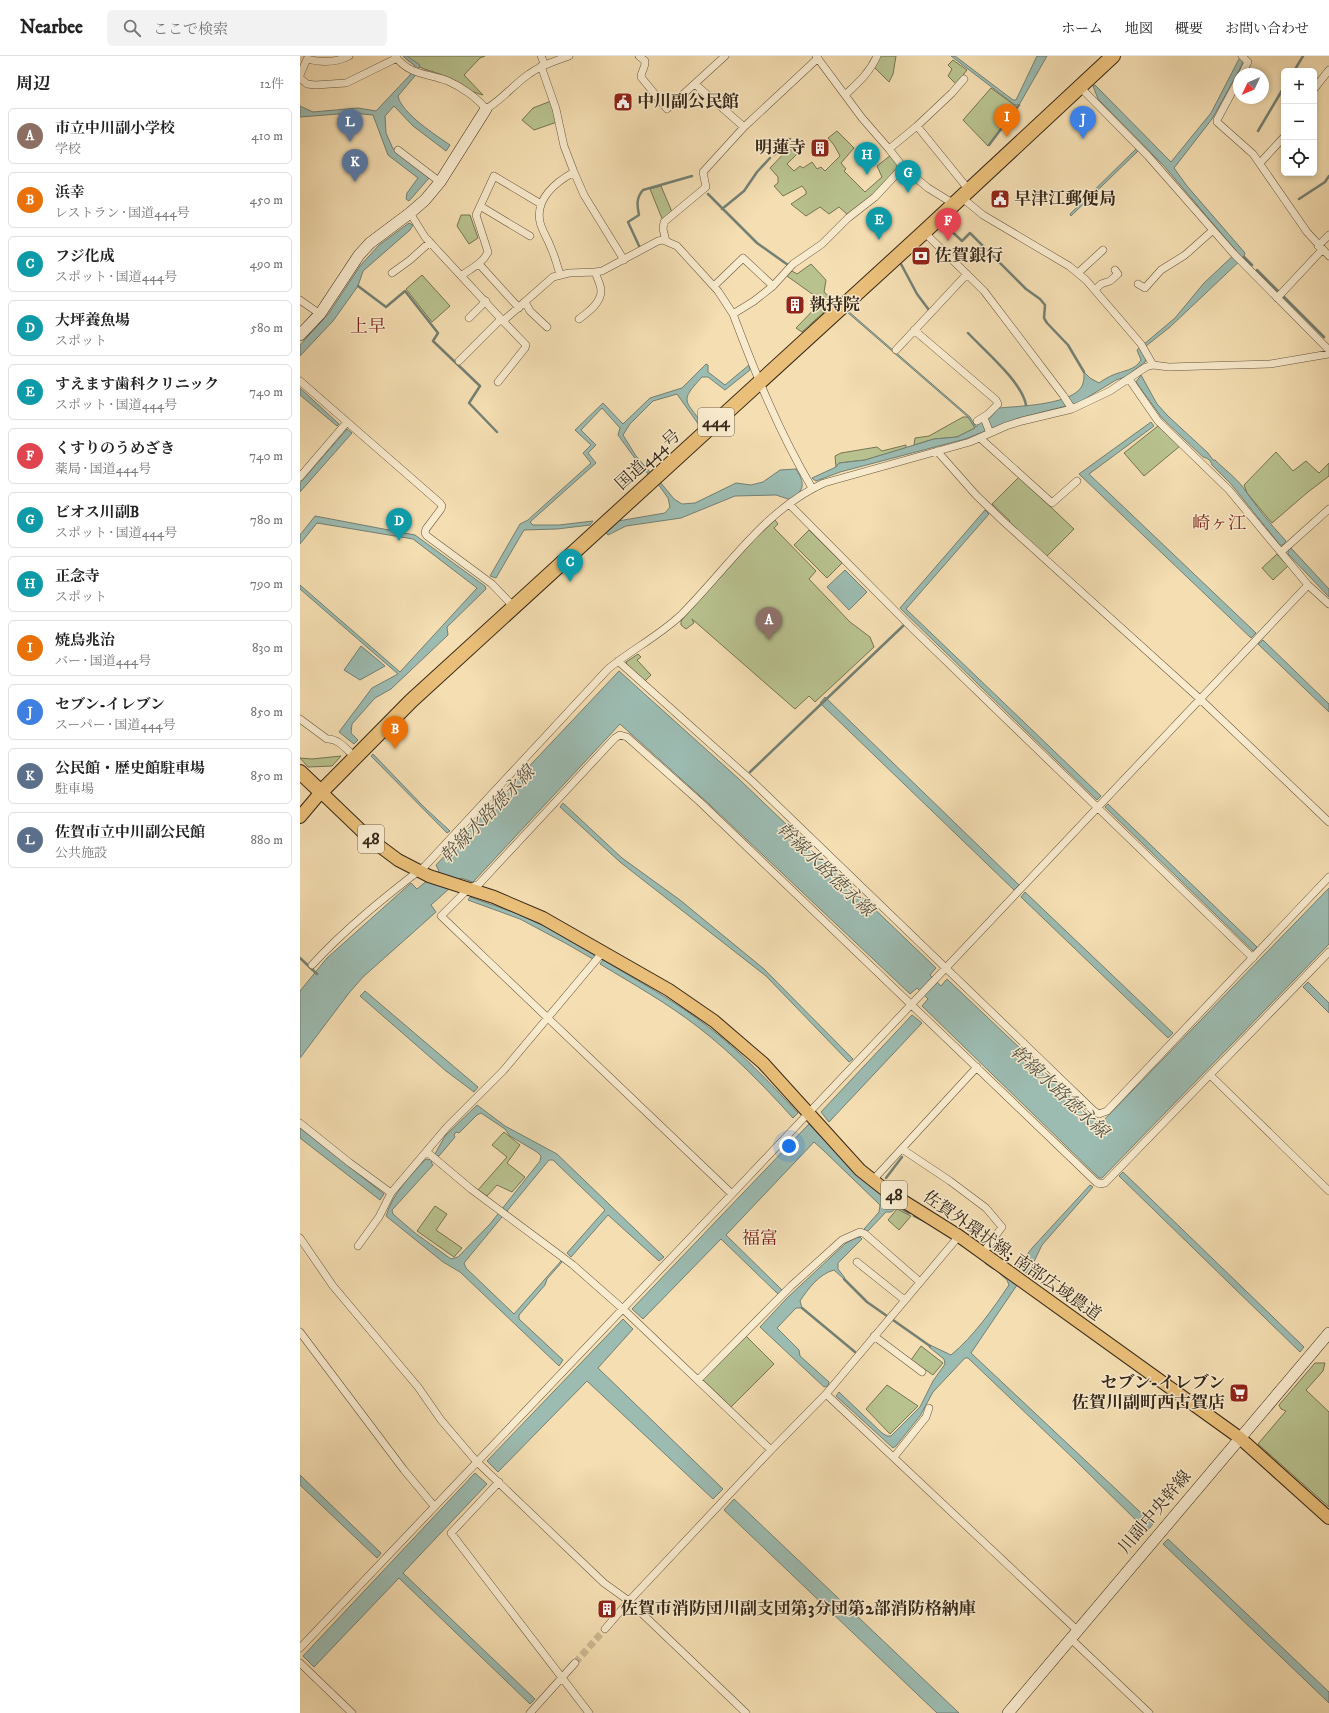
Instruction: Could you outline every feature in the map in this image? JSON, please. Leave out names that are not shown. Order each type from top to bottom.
[{"type":"highway","name":"国道444号","points":[[321,792],[411,701],[924,232],[1113,56]]},
{"type":"highway","points":[[300,772],[321,792]]},
{"type":"main road","name":"48","points":[[321,792],[370,839],[398,860],[424,874],[463,887]]},
{"type":"main road","points":[[300,817],[321,792]]},
{"type":"main road","name":"佐賀外環状線; 南部広域農道","points":[[463,887],[494,897],[543,918],[669,990],[714,1021],[763,1063],[860,1170],[872,1180],[960,1236],[1240,1438],[1329,1518]]},
{"type":"street","points":[[349,56],[333,61],[319,62],[307,59],[300,77],[307,84],[314,85],[346,83],[396,57],[414,72],[452,83],[480,102],[486,109]]},
{"type":"street","points":[[541,56],[556,109],[564,146],[574,172],[584,195],[624,260]]},
{"type":"street","points":[[300,335],[320,314],[359,255],[370,243],[425,200],[440,182],[486,109],[529,74],[543,66],[569,56]]},
{"type":"street","points":[[639,56],[645,61],[646,64],[641,77],[668,109],[695,84],[720,57]]},
{"type":"street","points":[[845,95],[873,66],[877,56]]},
{"type":"street","points":[[666,241],[663,229],[664,222],[706,187],[703,172],[744,127],[817,57],[862,118],[903,167],[928,188],[961,197]]},
{"type":"street","points":[[1244,58],[1248,62],[1245,68]]},
{"type":"street","points":[[1317,85],[1329,70]]},
{"type":"street","points":[[889,149],[917,126],[952,93],[964,79]]},
{"type":"street","points":[[695,84],[744,127]]},
{"type":"street","points":[[1080,87],[1148,156],[1212,231],[1329,350]]},
{"type":"street","points":[[1233,90],[1217,122],[1239,140],[1260,163],[1307,232],[1320,248],[1329,256]]},
{"type":"street","points":[[917,126],[961,197],[983,216],[1069,266],[1078,273],[1095,290],[1143,346],[1152,365]]},
{"type":"street","points":[[1260,163],[1281,140]]},
{"type":"street","points":[[398,150],[440,182]]},
{"type":"street","points":[[733,314],[754,301],[773,286],[793,264],[822,244],[848,218],[875,197],[903,167]]},
{"type":"street","points":[[560,274],[551,247],[540,224],[539,216],[542,204],[549,190],[562,179],[574,172]]},
{"type":"street","points":[[462,275],[479,264],[488,252],[476,215],[494,176],[542,204]]},
{"type":"street","points":[[480,206],[530,236]]},
{"type":"street","points":[[410,213],[430,242],[526,345],[498,382]]},
{"type":"street","points":[[1138,284],[1145,288],[1161,270],[1190,252],[1212,231]]},
{"type":"street","points":[[924,232],[967,274],[999,309],[1072,409]]},
{"type":"street","points":[[1277,298],[1320,248],[1329,235]]},
{"type":"street","points":[[459,362],[499,321],[503,321],[553,278],[560,274],[569,272],[595,272],[611,267],[658,241],[666,241],[676,246],[714,286],[728,304],[759,383],[789,449],[812,488]]},
{"type":"street","points":[[392,273],[410,260],[430,242]]},
{"type":"street","points":[[1078,273],[1103,250]]},
{"type":"street","points":[[714,286],[744,258],[773,286]]},
{"type":"street","points":[[479,264],[518,308]]},
{"type":"street","points":[[1095,290],[1101,284],[1110,281],[1118,274],[1115,270]]},
{"type":"street","points":[[580,319],[591,311],[600,297],[602,290],[595,272]]},
{"type":"street","points":[[896,350],[967,274]]},
{"type":"street","points":[[300,300],[320,314]]},
{"type":"street","points":[[469,318],[486,301]]},
{"type":"street","points":[[524,302],[530,311],[547,327]]},
{"type":"street","points":[[914,330],[996,400],[998,404],[980,419],[990,433]]},
{"type":"street","points":[[312,965],[343,935],[409,877],[424,874],[425,866],[608,670],[618,661],[630,655],[680,616],[762,526],[812,488],[824,483],[980,438],[1022,421],[1072,409],[1152,365],[1169,367],[1270,364],[1329,354]]},
{"type":"street","points":[[1129,379],[1158,421],[1229,490],[1308,585],[1329,604]]},
{"type":"street","points":[[300,381],[440,503],[442,506],[441,510],[426,529],[425,532],[427,536],[492,584],[514,607]]},
{"type":"street","points":[[300,477],[347,422]]},
{"type":"street","points":[[980,438],[1052,503],[1077,481]]},
{"type":"street","points":[[937,451],[976,495],[1004,522],[1200,699],[1329,822]]},
{"type":"street","points":[[790,505],[913,629],[1253,958]]},
{"type":"street","points":[[1281,552],[1329,509]]},
{"type":"street","points":[[300,1648],[476,1461],[732,1194],[802,1118],[809,1114],[920,994],[1308,585]]},
{"type":"street","points":[[618,661],[752,781],[1094,1111],[1099,1114],[1107,1111],[1329,877]]},
{"type":"street","points":[[300,719],[327,739],[333,738],[338,741],[355,757]]},
{"type":"street","points":[[732,1194],[441,916],[463,887],[479,884],[615,738],[620,735],[626,737],[700,802],[1096,1182],[1100,1184],[1105,1183],[1329,952]]},
{"type":"street","points":[[358,1246],[379,1217],[391,1193],[432,1156],[447,1127],[503,1071],[602,953]]},
{"type":"street","points":[[872,1180],[977,1067]]},
{"type":"street","points":[[1210,1075],[1329,1191]]},
{"type":"street","points":[[300,1123],[350,1163],[391,1193]]},
{"type":"street","points":[[902,1149],[950,1181],[986,1208],[1002,1227],[983,1253]]},
{"type":"street","points":[[432,1156],[499,1210],[573,1265],[623,1309],[771,1450]]},
{"type":"street","points":[[698,1380],[791,1286],[842,1240],[860,1232],[865,1234],[920,1282]]},
{"type":"street","points":[[605,1629],[629,1601],[771,1450],[826,1394],[960,1236]]},
{"type":"street","points":[[300,1238],[333,1286],[418,1387],[441,1420],[476,1461],[604,1583],[629,1601],[746,1713]]},
{"type":"street","points":[[857,1262],[902,1298],[907,1298]]},
{"type":"street","points":[[300,1332],[404,1470],[434,1506]]},
{"type":"street","name":"川副中央幹線","points":[[1008,1713],[1329,1333]]},
{"type":"street","points":[[874,1336],[922,1372]]},
{"type":"street","points":[[826,1394],[894,1457],[1074,1635],[1149,1713]]},
{"type":"street","points":[[894,1457],[926,1417],[929,1408]]},
{"type":"street","points":[[499,1482],[451,1533],[589,1713]]},
{"type":"street","points":[[530,1713],[575,1662]]},
{"type":"street","points":[[300,1663],[352,1713]]},
{"type":"green space","points":[[403,56],[485,56],[480,58],[464,75],[483,95],[473,92],[452,79],[418,67]]},
{"type":"green space","points":[[879,56],[896,56],[893,74],[889,82],[874,67]]},
{"type":"green space","points":[[953,60],[967,70],[956,84],[948,76],[952,69],[948,65]]},
{"type":"green space","points":[[991,88],[1017,107],[988,146],[963,120]]},
{"type":"green space","points":[[551,101],[557,122],[534,130],[522,120],[533,108]]},
{"type":"green space","points":[[837,131],[854,148],[841,163],[846,169],[844,171],[865,192],[882,177],[877,166],[891,155],[897,163],[897,171],[872,196],[848,215],[839,207],[829,214],[820,207],[806,216],[791,204],[806,194],[806,191],[802,186],[783,196],[774,186],[778,183],[778,177],[770,168],[791,146],[798,153],[787,164],[794,171],[800,166],[803,168],[812,162],[817,169],[821,167],[825,171],[840,156],[828,138]]},
{"type":"green space","points":[[661,186],[672,212],[663,221],[650,189]]},
{"type":"green space","points":[[461,215],[470,215],[478,238],[469,244],[457,226]]},
{"type":"green space","points":[[811,264],[826,280],[824,292],[835,302],[802,332],[796,328],[822,301],[787,276],[792,271],[797,274]]},
{"type":"green space","points":[[422,275],[450,306],[432,322],[406,289]]},
{"type":"green space","points":[[963,417],[968,417],[975,428],[957,437],[934,439],[914,445],[915,438],[929,436]]},
{"type":"green space","points":[[1158,426],[1180,446],[1144,476],[1124,453]]},
{"type":"green space","points":[[906,445],[906,448],[865,460],[839,463],[836,467],[835,456],[841,453],[877,447],[882,451]]},
{"type":"green space","points":[[1276,452],[1293,471],[1306,461],[1319,473],[1329,463],[1329,476],[1272,523],[1247,493],[1244,485]]},
{"type":"green space","points":[[1019,477],[1074,529],[1046,557],[1009,523],[1010,521],[992,504]]},
{"type":"green space","points":[[775,520],[778,524],[774,528],[816,571],[809,579],[850,622],[870,637],[874,647],[815,702],[809,696],[795,709],[692,619],[694,623],[686,629],[681,625],[681,621],[755,539]]},
{"type":"green space","points":[[809,530],[842,563],[827,578],[794,545]]},
{"type":"green space","points":[[1277,554],[1288,566],[1273,580],[1262,568]]},
{"type":"green space","points":[[638,654],[641,657],[637,660],[651,675],[645,681],[627,665],[626,662]]},
{"type":"green space","points":[[341,756],[332,766],[308,767],[300,758],[312,759]]},
{"type":"green space","points":[[504,1132],[520,1145],[507,1163],[525,1177],[512,1192],[497,1185],[487,1196],[478,1190],[507,1157],[492,1145]]},
{"type":"green space","points":[[435,1206],[447,1214],[436,1230],[462,1248],[454,1257],[417,1231]]},
{"type":"green space","points":[[897,1209],[911,1216],[899,1230],[888,1220]]},
{"type":"green space","points":[[746,1336],[774,1364],[731,1407],[703,1380]]},
{"type":"green space","points":[[921,1346],[943,1363],[933,1375],[911,1360]]},
{"type":"green space","points":[[1315,1363],[1325,1363],[1323,1371],[1306,1390],[1329,1412],[1329,1507],[1258,1444],[1286,1411],[1281,1409],[1279,1405]]},
{"type":"green space","points":[[887,1385],[918,1406],[890,1434],[866,1409]]},
{"type":"water","points":[[403,56],[407,56],[420,65],[414,77],[398,96],[401,103],[412,117],[420,124],[450,145],[446,151],[413,126],[394,106],[385,116],[386,133],[393,149],[429,178],[409,201],[406,199],[407,193],[418,178],[388,155],[373,115],[351,113],[300,117],[300,106],[313,112],[358,108],[376,111],[410,75],[415,66]]},
{"type":"water","points":[[951,56],[955,56],[1013,100],[1016,100],[1037,56],[1047,56],[1019,105],[1015,105]]},
{"type":"water","points":[[1243,56],[1242,65],[1240,68],[1234,68],[1239,59]]},
{"type":"water","points":[[1233,71],[1233,81],[1212,119],[1174,168],[1187,186],[1245,253],[1244,257],[1170,327],[1141,350],[1146,359],[1145,362],[1125,377],[1116,380],[1078,403],[1019,418],[965,439],[840,472],[816,481],[812,478],[836,467],[839,463],[865,460],[934,439],[957,437],[975,428],[968,417],[847,312],[848,311],[970,417],[976,427],[980,423],[988,420],[999,408],[1053,402],[1072,395],[1082,386],[1084,372],[1090,378],[1099,383],[1111,376],[1136,366],[1141,360],[1137,350],[1175,318],[1204,283],[1237,252],[1164,166],[1098,99],[1093,86],[1095,85],[1171,162],[1211,113]]},
{"type":"water","points":[[1136,149],[1138,151],[1071,216],[1070,214]]},
{"type":"water","points":[[409,223],[413,225],[410,230],[363,271],[358,286],[333,321],[300,356],[300,345],[329,313],[360,266],[379,245]]},
{"type":"water","points":[[706,364],[708,365],[708,372],[725,385],[749,365],[750,370],[725,390],[708,377],[702,377],[690,391],[687,400],[691,409],[702,423],[699,425],[677,394],[653,401],[630,424],[623,435],[636,456],[650,472],[648,474],[618,435],[620,428],[602,408],[581,430],[596,445],[588,453],[596,463],[530,522],[533,525],[559,525],[593,521],[590,525],[557,529],[524,530],[496,578],[490,576],[520,524],[528,520],[591,463],[583,453],[591,445],[575,430],[603,403],[623,424],[650,398],[682,388]]},
{"type":"water","points":[[1141,375],[1157,404],[1208,453],[1213,460],[1215,460],[1242,486],[1263,515],[1286,541],[1283,545],[1280,545],[1231,484],[1212,465],[1211,462],[1203,457],[1162,418],[1136,382]]},
{"type":"water","points":[[300,388],[339,424],[337,426],[300,395]]},
{"type":"water","points":[[1151,422],[1154,426],[1089,474],[1256,633],[1251,638],[1079,474]]},
{"type":"water","points":[[347,429],[352,433],[300,492],[300,483]]},
{"type":"water","points":[[796,469],[801,479],[802,486],[799,493],[791,500],[776,495],[735,496],[681,518],[626,526],[608,535],[606,533],[618,521],[665,513],[670,507],[668,498],[658,484],[660,482],[674,499],[682,504],[695,503],[736,483],[751,485],[763,482],[780,470]]},
{"type":"water","points":[[985,510],[989,514],[906,609],[1101,796],[1097,800],[900,608]]},
{"type":"water","points":[[315,516],[415,535],[485,586],[486,589],[447,627],[448,635],[391,689],[375,698],[352,724],[351,733],[358,740],[354,744],[339,732],[372,688],[398,674],[300,589],[300,585],[400,672],[477,588],[413,539],[317,523],[300,544],[300,535]]},
{"type":"water","points":[[1291,548],[1329,589],[1329,597],[1288,554],[1288,551]]},
{"type":"water","points":[[845,570],[867,592],[849,610],[827,587]]},
{"type":"water","points":[[1263,640],[1329,704],[1329,712],[1258,644]]},
{"type":"water","points":[[361,646],[385,666],[360,680],[344,670]]},
{"type":"water","name":"幹線水路徳永線","points":[[619,671],[740,780],[936,968],[930,975],[941,986],[947,979],[1100,1124],[1329,888],[1329,944],[1102,1178],[1099,1178],[922,1006],[928,999],[917,988],[910,994],[709,804],[620,724],[473,882],[461,878],[431,905],[436,912],[363,977],[349,993],[300,1058],[300,991],[327,958],[411,883],[417,889],[439,871],[436,865]]},
{"type":"water","points":[[825,697],[1019,885],[1014,890],[820,703]]},
{"type":"water","points":[[373,754],[425,808],[450,831],[447,833],[371,756]]},
{"type":"water","points":[[563,803],[622,858],[680,900],[764,969],[853,1059],[849,1062],[766,976],[620,862],[560,807]]},
{"type":"water","points":[[1108,804],[1257,947],[1253,951],[1105,807]]},
{"type":"water","points":[[1025,892],[1173,1033],[1168,1038],[1021,897]]},
{"type":"water","points":[[470,897],[518,914],[546,927],[596,956],[593,959],[520,919],[468,900]]},
{"type":"water","points":[[603,960],[668,999],[719,1035],[765,1078],[798,1113],[793,1118],[747,1070],[711,1037],[650,994],[600,964]]},
{"type":"water","points":[[1308,982],[1329,1003],[1329,1013],[1303,987]]},
{"type":"water","points":[[365,991],[478,1087],[474,1092],[446,1071],[360,996]]},
{"type":"water","points":[[912,1015],[922,1023],[829,1122],[821,1112]]},
{"type":"water","points":[[477,1105],[505,1126],[557,1154],[664,1257],[659,1261],[608,1215],[571,1257],[567,1253],[605,1210],[553,1160],[549,1160],[464,1263],[466,1268],[514,1314],[561,1261],[562,1262],[547,1279],[545,1285],[519,1315],[519,1319],[563,1360],[559,1366],[460,1272],[443,1262],[386,1216],[393,1200],[403,1185],[426,1159],[429,1160],[435,1154],[445,1136]],"holes":[[[481,1113],[505,1129],[510,1136],[537,1152],[541,1156],[540,1161],[490,1224],[458,1257],[451,1259],[415,1233],[393,1214],[392,1210],[433,1165],[431,1162],[439,1156],[455,1137],[454,1135],[456,1132],[459,1133],[477,1115]]]},
{"type":"water","points":[[809,1124],[858,1176],[898,1207],[891,1212],[886,1212],[867,1232],[865,1232],[864,1229],[879,1212],[880,1205],[814,1142],[726,1235],[782,1290],[778,1294],[721,1239],[643,1319],[632,1309]]},
{"type":"water","points":[[300,1128],[384,1194],[380,1200],[300,1138]]},
{"type":"water","points":[[1123,1172],[1304,1347],[1300,1352],[1119,1176]]},
{"type":"water","points":[[1090,1185],[1093,1187],[1042,1245],[1028,1274],[1017,1267],[1033,1247]]},
{"type":"water","points":[[860,1237],[862,1239],[838,1263],[838,1269],[845,1278],[844,1279],[834,1270],[823,1275],[810,1287],[800,1301],[802,1308],[796,1308],[777,1328],[799,1350],[800,1356],[829,1382],[828,1386],[824,1387],[760,1327],[787,1298],[846,1243]]},
{"type":"water","points":[[999,1271],[1017,1285],[971,1353],[1153,1524],[1147,1531],[968,1358],[965,1358],[933,1392],[920,1416],[893,1448],[836,1396],[839,1392],[882,1433],[887,1436],[891,1436],[920,1407],[933,1381],[945,1364],[944,1359],[929,1347],[930,1345],[951,1355],[967,1340],[1009,1285],[1007,1280],[999,1273]]},
{"type":"water","points":[[623,1319],[633,1329],[598,1368],[723,1489],[713,1499],[587,1381],[498,1472],[487,1461]]},
{"type":"water","points":[[475,1473],[487,1484],[403,1573],[535,1699],[530,1704],[399,1578],[314,1667],[303,1656]]},
{"type":"water","points":[[300,1475],[381,1553],[377,1558],[300,1485]]},
{"type":"water","points":[[734,1499],[959,1713],[937,1713],[724,1510]]},
{"type":"water","points":[[1168,1539],[1329,1692],[1329,1703],[1163,1544]]},
{"type":"waterway","points":[[1296,68],[1303,56]]},
{"type":"waterway","points":[[1258,131],[1281,92]]},
{"type":"waterway","points":[[989,145],[1019,105]]},
{"type":"waterway","points":[[774,155],[790,139]]},
{"type":"waterway","points":[[722,209],[744,191],[757,172],[770,158]]},
{"type":"waterway","points":[[640,248],[628,222],[639,215],[638,202],[639,196],[643,190],[692,176]]},
{"type":"waterway","points":[[1299,199],[1325,182],[1329,176]]},
{"type":"waterway","points":[[708,194],[757,243],[788,265]]},
{"type":"waterway","points":[[944,224],[962,241],[970,233],[1026,289],[1040,299],[1045,305],[1044,318],[1047,323],[1068,345],[1084,372]]},
{"type":"waterway","points":[[1244,257],[1252,265]]},
{"type":"waterway","points":[[901,264],[917,294],[929,310]]},
{"type":"waterway","points":[[1257,270],[1278,291]]},
{"type":"waterway","points":[[358,286],[386,307],[405,291],[438,333],[433,341],[480,386],[469,403],[497,432]]},
{"type":"waterway","points":[[1283,296],[1324,337]]},
{"type":"waterway","points":[[968,333],[1002,367],[1018,387],[1026,405]]},
{"type":"waterway","points":[[750,772],[904,625]]},
{"type":"waterway","points":[[300,958],[317,974]]},
{"type":"waterway","points":[[886,1178],[902,1157]]},
{"type":"waterway","points":[[898,1207],[909,1213]]},
{"type":"waterway","points":[[914,1216],[926,1222]]},
{"type":"waterway","points":[[986,1263],[993,1268]]},
{"type":"waterway","points":[[844,1279],[867,1302],[887,1316]]},
{"type":"waterway","points":[[802,1308],[855,1352]]},
{"type":"waterway","points":[[893,1320],[930,1346]]},
{"type":"tunnel","points":[[575,1663],[605,1629]]},
{"type":"place","name":"中川副公民館","points":[[623,102]]},
{"type":"place","name":"焼鳥兆治","points":[[1007,137]]},
{"type":"place","name":"セブン-イレブン","points":[[1083,139]]},
{"type":"place","name":"佐賀市立中川副公民館","points":[[350,142]]},
{"type":"place","name":"明蓮寺","points":[[820,148]]},
{"type":"place","name":"正念寺","points":[[867,175]]},
{"type":"place","name":"公民館・歴史館駐車場","points":[[355,182]]},
{"type":"place","name":"ビオス川副B","points":[[908,193]]},
{"type":"place","name":"早津江郵便局","points":[[1000,199]]},
{"type":"place","name":"すえます歯科クリニック","points":[[879,240]]},
{"type":"place","name":"くすりのうめざき","points":[[948,241]]},
{"type":"place","name":"佐賀銀行","points":[[921,256]]},
{"type":"place","name":"執持院","points":[[795,305]]},
{"type":"place","name":"大坪養魚場","points":[[399,541]]},
{"type":"place","name":"フジ化成","points":[[570,582]]},
{"type":"place","name":"市立中川副小学校","points":[[769,640]]},
{"type":"place","name":"浜幸","points":[[395,749]]},
{"type":"place","name":"セブン-イレブン 佐賀川副町西古賀店","points":[[1239,1393]]},
{"type":"place","name":"佐賀市消防団川副支団第3分団第2部消防格納庫","points":[[607,1609]]},
{"type":"district","name":"上早","points":[[368,327]]},
{"type":"district","name":"崎ヶ江","points":[[1219,524]]},
{"type":"district","name":"福富","points":[[760,1239]]}]
